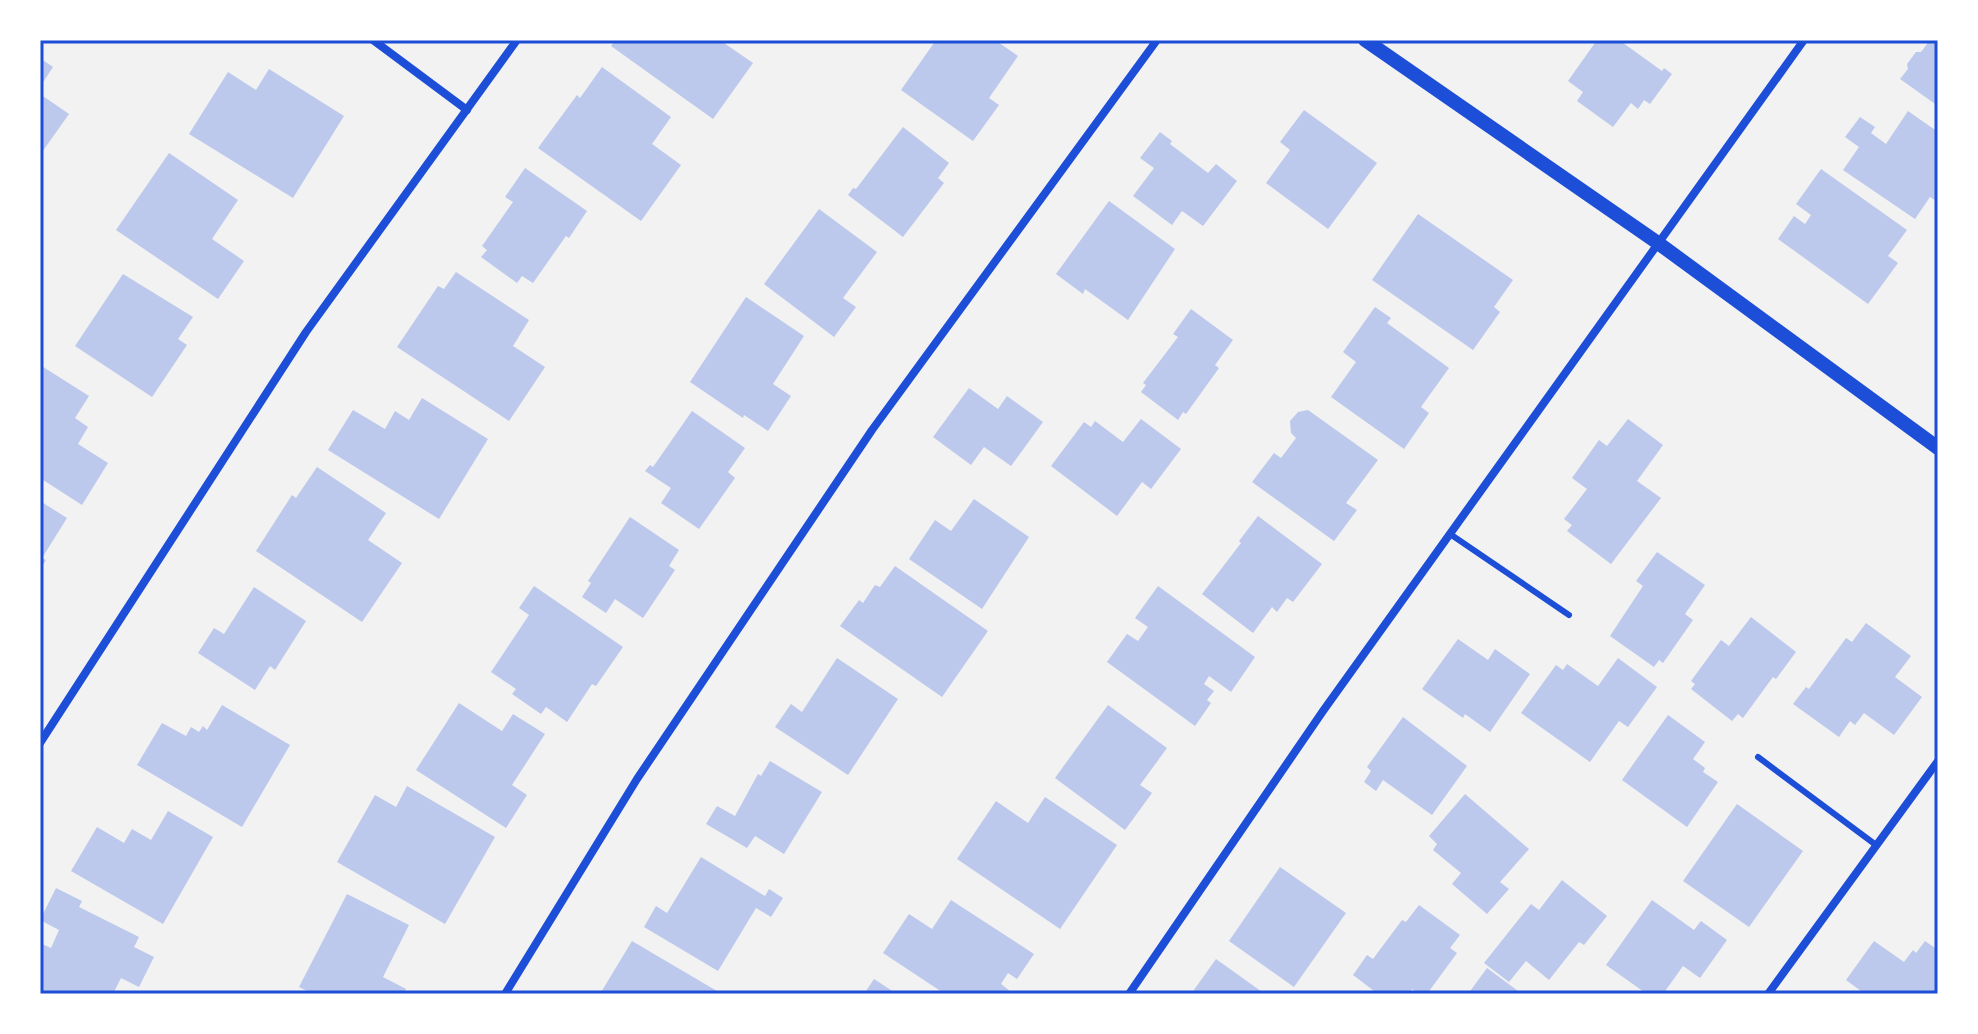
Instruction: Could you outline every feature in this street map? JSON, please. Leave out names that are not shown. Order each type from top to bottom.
[{"type":"street","points":[[373,40],[467,110]]},
{"type":"street","points":[[40,743],[306,332],[517,40]]},
{"type":"street","points":[[505,994],[637,779],[872,430],[1157,40]]},
{"type":"street","points":[[1365,40],[1658,243],[1938,448]]},
{"type":"street","points":[[1129,994],[1323,711],[1804,40]]},
{"type":"street","points":[[1768,994],[1938,761]]},
{"type":"lane","points":[[1450,534],[1569,615]]},
{"type":"lane","points":[[1758,757],[1876,845]]},
{"type":"building","points":[[616,40],[726,40],[724,43],[753,63],[713,119],[611,46]]},
{"type":"building","points":[[936,40],[995,40],[1018,56],[989,98],[999,105],[973,141],[901,90]]},
{"type":"building","points":[[1597,40],[1619,40],[1662,71],[1664,68],[1672,74],[1650,104],[1644,100],[1638,109],[1631,103],[1613,127],[1577,101],[1583,92],[1568,81]]},
{"type":"building","points":[[1930,40],[1938,40],[1938,106],[1900,79],[1916,52],[1921,52]]},
{"type":"building","points":[[40,58],[53,67],[40,87]]},
{"type":"building","points":[[602,67],[671,117],[652,144],[681,165],[641,221],[538,148]]},
{"type":"building","points":[[269,69],[344,116],[293,198],[189,134],[228,72],[256,90]]},
{"type":"building","points":[[40,94],[69,114],[40,155]]},
{"type":"building","points":[[1304,110],[1377,163],[1328,229],[1266,183],[1290,150],[1280,142]]},
{"type":"building","points":[[1908,111],[1938,132],[1938,202],[1930,197],[1915,219],[1843,170],[1859,147],[1845,137],[1860,117],[1875,127],[1871,133],[1886,144]]},
{"type":"building","points":[[903,127],[949,163],[938,178],[944,183],[903,237],[848,195],[853,188],[856,189]]},
{"type":"building","points":[[1160,132],[1172,141],[1170,144],[1208,173],[1216,164],[1237,181],[1203,226],[1182,211],[1172,225],[1133,196],[1154,168],[1140,158]]},
{"type":"building","points":[[169,153],[238,200],[212,239],[244,261],[218,299],[116,230]]},
{"type":"building","points":[[525,168],[587,211],[533,283],[522,276],[517,283],[481,257],[487,250],[482,246],[513,202],[505,197]]},
{"type":"building","points":[[1821,169],[1907,230],[1888,256],[1898,263],[1868,304],[1778,239],[1794,216],[1805,224],[1811,215],[1796,204]]},
{"type":"building","points":[[1109,201],[1175,249],[1128,320],[1085,289],[1083,294],[1056,274]]},
{"type":"building","points":[[819,209],[877,252],[843,298],[856,307],[834,337],[764,284]]},
{"type":"building","points":[[1418,214],[1513,280],[1494,307],[1500,312],[1473,350],[1372,280]]},
{"type":"building","points":[[456,272],[529,320],[513,346],[545,367],[509,421],[397,347],[438,286],[444,289]]},
{"type":"building","points":[[123,274],[193,317],[178,339],[187,345],[152,397],[75,346]]},
{"type":"building","points":[[746,297],[804,336],[773,384],[791,396],[768,431],[690,382]]},
{"type":"building","points":[[1375,307],[1391,318],[1387,323],[1449,368],[1421,407],[1429,413],[1404,449],[1331,397],[1356,362],[1343,352]]},
{"type":"building","points":[[1191,309],[1233,340],[1215,365],[1219,368],[1186,414],[1183,412],[1178,420],[1141,392],[1146,385],[1143,383],[1178,337],[1173,334]]},
{"type":"building","points":[[40,365],[89,396],[75,418],[88,427],[78,444],[108,463],[82,505],[40,478]]},
{"type":"building","points":[[969,388],[998,409],[1007,396],[1043,422],[1011,466],[984,447],[971,465],[933,437]]},
{"type":"building","points":[[422,398],[488,439],[439,519],[328,450],[353,410],[385,429],[395,411],[409,420]]},
{"type":"building","points":[[1308,410],[1378,460],[1346,503],[1357,510],[1334,541],[1252,482],[1274,453],[1281,458],[1296,438],[1291,433],[1290,421],[1298,412]]},
{"type":"building","points":[[692,411],[745,448],[728,472],[735,478],[699,529],[661,503],[671,488],[645,471],[650,465],[653,467]]},
{"type":"building","points":[[1141,419],[1181,449],[1151,489],[1142,482],[1117,516],[1051,466],[1084,422],[1091,427],[1095,421],[1123,442]]},
{"type":"building","points":[[1628,419],[1663,445],[1637,481],[1661,498],[1611,564],[1567,531],[1572,525],[1564,519],[1587,489],[1572,478],[1599,440],[1607,446]]},
{"type":"building","points":[[317,467],[386,513],[368,540],[402,563],[362,622],[256,551],[292,495],[296,498]]},
{"type":"building","points":[[974,499],[1029,537],[982,609],[909,559],[935,520],[951,531]]},
{"type":"building","points":[[40,501],[67,518],[42,558],[46,560],[40,570]]},
{"type":"building","points":[[1258,516],[1322,564],[1293,602],[1287,598],[1277,612],[1272,607],[1253,633],[1202,594]]},
{"type":"building","points":[[630,517],[679,550],[669,566],[675,570],[643,618],[615,599],[606,613],[582,597],[591,583],[588,581]]},
{"type":"building","points":[[1657,552],[1705,585],[1685,614],[1693,620],[1663,663],[1659,660],[1654,667],[1610,636],[1643,586],[1636,581]]},
{"type":"building","points":[[895,566],[988,631],[942,697],[840,626],[859,600],[863,603],[875,585],[880,587]]},
{"type":"building","points":[[534,586],[623,647],[596,686],[592,684],[567,722],[546,707],[541,714],[512,694],[516,689],[491,672],[529,615],[519,608]]},
{"type":"building","points":[[1158,586],[1255,657],[1231,692],[1209,676],[1204,684],[1214,691],[1207,700],[1211,703],[1195,726],[1107,662],[1127,634],[1138,641],[1148,627],[1135,618]]},
{"type":"building","points":[[254,587],[306,621],[275,670],[270,666],[255,690],[198,653],[214,628],[224,634]]},
{"type":"building","points":[[1751,617],[1796,652],[1743,718],[1738,714],[1732,721],[1691,689],[1695,684],[1691,681],[1721,640],[1729,646]]},
{"type":"building","points":[[1866,623],[1911,656],[1895,677],[1922,697],[1894,735],[1864,713],[1855,725],[1850,721],[1839,737],[1793,704],[1806,687],[1809,689],[1846,638],[1852,642]]},
{"type":"building","points":[[1458,639],[1488,660],[1495,649],[1530,674],[1490,732],[1465,714],[1463,718],[1422,689]]},
{"type":"building","points":[[837,658],[898,699],[848,775],[775,727],[791,704],[802,712]]},
{"type":"building","points":[[1618,658],[1657,687],[1628,727],[1619,721],[1590,762],[1521,713],[1556,665],[1563,670],[1567,664],[1598,686]]},
{"type":"building","points":[[459,703],[502,731],[513,714],[545,734],[512,785],[527,795],[506,828],[416,770]]},
{"type":"building","points":[[222,705],[290,745],[242,827],[137,765],[162,723],[186,736],[191,727],[199,732],[203,726],[207,730]]},
{"type":"building","points":[[1108,705],[1167,748],[1140,785],[1152,793],[1125,830],[1055,778]]},
{"type":"building","points":[[1668,715],[1705,742],[1693,759],[1705,768],[1703,772],[1718,782],[1687,827],[1622,780]]},
{"type":"building","points":[[1403,717],[1467,766],[1432,815],[1383,780],[1376,791],[1364,782],[1371,771],[1367,767]]},
{"type":"building","points":[[770,761],[822,792],[784,854],[755,836],[747,848],[706,824],[717,806],[735,816],[758,774],[761,776]]},
{"type":"building","points":[[407,786],[495,837],[445,924],[337,862],[375,795],[396,807]]},
{"type":"building","points":[[1465,794],[1529,849],[1500,882],[1509,889],[1487,914],[1452,884],[1461,873],[1433,850],[1437,844],[1429,836]]},
{"type":"building","points":[[1045,797],[1117,845],[1060,929],[957,859],[996,801],[1028,823]]},
{"type":"building","points":[[1737,804],[1803,851],[1749,927],[1683,881]]},
{"type":"building","points":[[168,811],[213,837],[163,924],[71,871],[97,827],[124,843],[132,829],[151,840]]},
{"type":"building","points":[[701,857],[765,896],[769,889],[783,898],[771,917],[756,908],[718,971],[644,927],[656,906],[667,913]]},
{"type":"building","points":[[1280,867],[1346,913],[1294,987],[1229,941]]},
{"type":"building","points":[[1562,880],[1607,916],[1584,945],[1579,942],[1549,980],[1526,961],[1509,982],[1484,963],[1531,904],[1539,910]]},
{"type":"building","points":[[56,888],[82,901],[79,907],[139,937],[134,947],[154,957],[139,987],[121,978],[113,994],[40,992],[40,943],[51,948],[59,930],[40,920]]},
{"type":"building","points":[[347,894],[409,925],[383,977],[406,989],[404,994],[313,994],[299,987]]},
{"type":"building","points":[[951,900],[1034,954],[1017,979],[1008,973],[1001,984],[1010,991],[1009,994],[945,994],[883,953],[909,914],[932,929]]},
{"type":"building","points":[[1652,900],[1694,930],[1701,921],[1727,940],[1700,978],[1683,966],[1663,994],[1647,994],[1606,965]]},
{"type":"building","points":[[1419,905],[1460,935],[1450,948],[1457,953],[1427,994],[1419,994],[1412,989],[1409,994],[1378,994],[1353,975],[1367,955],[1373,959],[1402,920],[1406,922]]},
{"type":"building","points":[[632,941],[722,994],[600,994]]},
{"type":"building","points":[[1874,941],[1904,962],[1925,941],[1938,950],[1938,994],[1865,994],[1846,980]]},
{"type":"building","points":[[1216,959],[1265,994],[1191,994]]},
{"type":"building","points":[[1487,968],[1522,994],[1468,994]]},
{"type":"building","points":[[874,979],[897,994],[864,994]]}]
